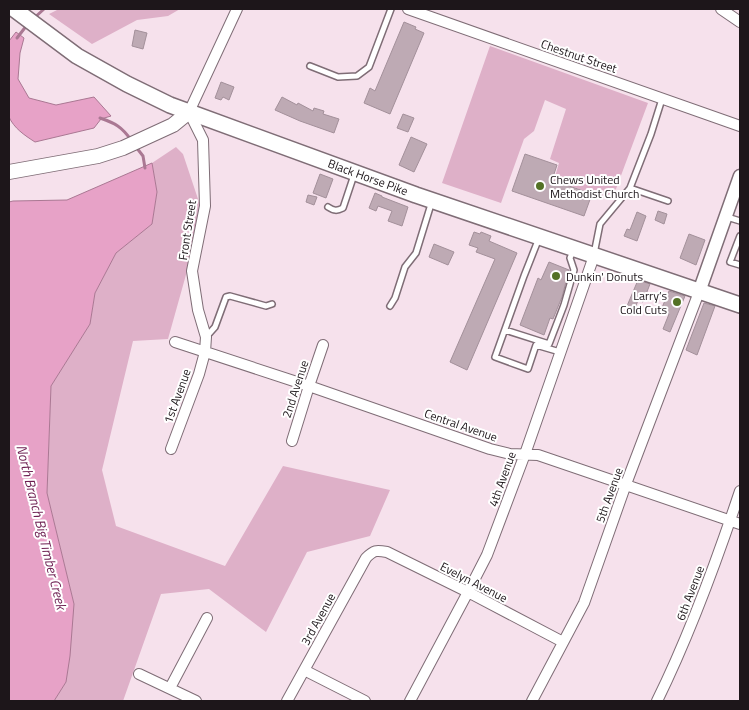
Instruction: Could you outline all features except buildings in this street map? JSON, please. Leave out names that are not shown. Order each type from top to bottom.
[{"type":"main road","name":"Black Horse Pike","points":[[16,10],[77,56],[170,105],[433,201],[740,305]]},
{"type":"main road","points":[[9,172],[98,156],[123,148],[173,125],[190,112]]},
{"type":"street","points":[[190,112],[237,9]]},
{"type":"street","name":"Chestnut Street","points":[[408,9],[740,126]]},
{"type":"street","points":[[721,9],[740,22]]},
{"type":"street","name":"Front Street","points":[[190,112],[203,140],[206,206],[192,271],[198,310],[206,337],[205,352]]},
{"type":"street","points":[[699,292],[740,176]]},
{"type":"street","name":"4th Avenue","points":[[410,701],[487,555],[594,256]]},
{"type":"street","name":"5th Avenue","points":[[532,701],[584,603],[626,484],[699,292]]},
{"type":"street","name":"Central Avenue","points":[[175,342],[490,449],[510,454],[538,456],[735,522]]},
{"type":"street","name":"2nd Avenue","points":[[292,440],[323,345]]},
{"type":"street","name":"1st Avenue","points":[[171,449],[199,374],[205,352]]},
{"type":"street","name":"6th Avenue","points":[[657,701],[682,649],[735,522],[740,492]]},
{"type":"street","name":"Evelyn Avenue","points":[[372,551],[387,552],[562,642]]},
{"type":"street","name":"3rd Avenue","points":[[287,701],[366,558],[372,551]]},
{"type":"street","points":[[170,688],[207,618]]},
{"type":"street","points":[[304,670],[365,701]]},
{"type":"street","points":[[139,674],[196,701]]},
{"type":"lane","points":[[310,66],[338,77],[357,76],[370,67],[391,9]]},
{"type":"lane","points":[[594,256],[600,224],[630,188],[651,134],[662,98]]},
{"type":"lane","points":[[328,207],[338,211],[343,208],[355,173]]},
{"type":"lane","points":[[630,188],[668,201]]},
{"type":"lane","points":[[390,306],[395,298],[405,267],[416,253],[433,201]]},
{"type":"lane","points":[[726,216],[740,221]]},
{"type":"lane","points":[[740,236],[730,262],[740,265]]},
{"type":"lane","points":[[537,343],[528,369],[495,358],[540,237]]},
{"type":"lane","points":[[537,343],[549,344],[564,305],[574,270],[570,258],[573,249]]},
{"type":"lane","points":[[206,337],[215,327],[226,297],[230,296],[266,306],[272,304]]},
{"type":"lane","points":[[505,330],[560,352]]},
{"type":"shaded area","points":[[59,9],[180,9],[168,16],[137,20],[92,44],[49,14]]},
{"type":"shaded area","points":[[490,46],[648,103],[616,189],[607,196],[596,195],[554,180],[559,163],[550,159],[566,109],[545,100],[534,131],[524,139],[501,203],[442,183]]},
{"type":"shaded area","points":[[176,147],[183,154],[203,214],[168,339],[133,341],[102,470],[116,526],[225,566],[283,466],[390,490],[370,536],[307,552],[266,632],[209,589],[161,594],[123,701],[54,701],[66,682],[74,604],[47,493],[51,386],[90,324],[95,293],[116,253],[152,224],[157,192],[152,163]]},
{"type":"water","points":[[16,32],[24,38],[20,53],[18,79],[29,98],[56,105],[94,97],[111,116],[101,119],[94,128],[35,142],[20,131],[9,117],[9,41]]},
{"type":"water","points":[[152,163],[157,192],[152,224],[116,253],[95,293],[90,324],[51,386],[47,493],[74,604],[66,682],[54,701],[9,701],[9,202],[67,200]]},
{"type":"waterway","name":"North Branch Big Timber Creek","points":[[33,19],[44,9]]},
{"type":"waterway","name":"North Branch Big Timber Creek","points":[[17,38],[27,25]]},
{"type":"waterway","name":"North Branch Big Timber Creek","points":[[100,118],[118,126],[131,140]]},
{"type":"waterway","name":"North Branch Big Timber Creek","points":[[136,147],[143,156],[145,168]]},
{"type":"place","name":"Chews United Methodist Church","points":[[540,186]]},
{"type":"place","name":"Dunkin' Donuts","points":[[556,276]]},
{"type":"place","name":"Larry’s Cold Cuts","points":[[677,302]]}]
